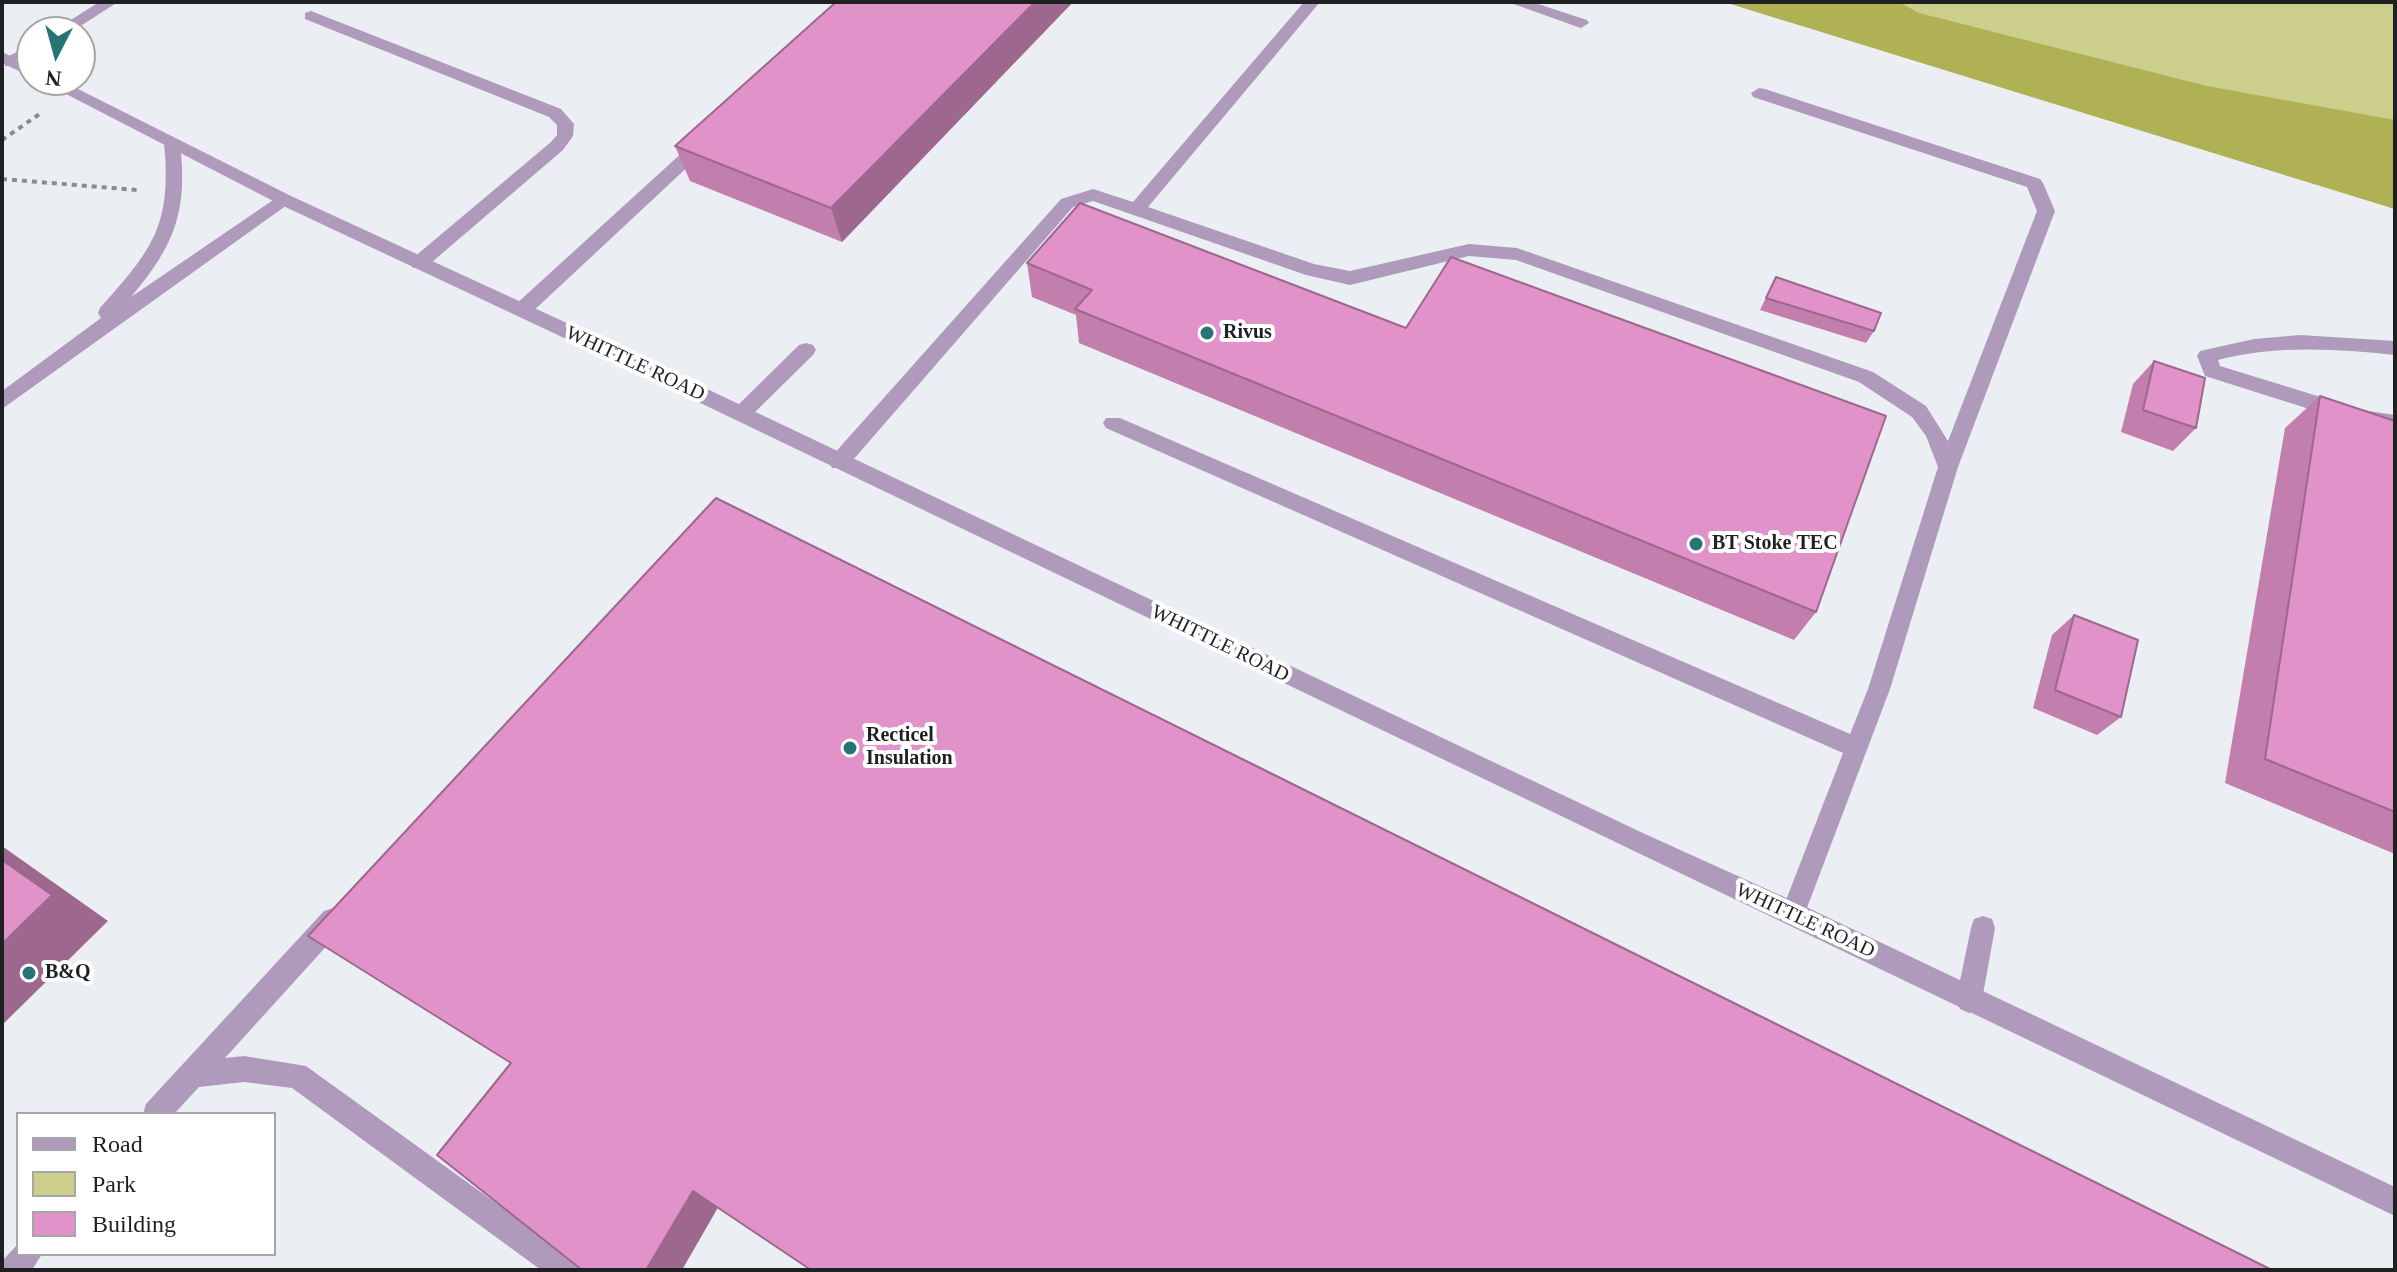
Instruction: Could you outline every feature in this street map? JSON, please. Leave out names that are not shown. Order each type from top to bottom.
[{"type":"street","points":[[87,16],[110,2]]},
{"type":"street","points":[[1136,210],[1312,2]]},
{"type":"street","points":[[1516,2],[1581,23]]},
{"type":"street","points":[[311,16],[555,113],[566,124],[565,136],[557,146],[419,263]]},
{"type":"street","points":[[1759,93],[2034,183],[2046,211],[1948,467],[1879,689],[1793,913]]},
{"type":"street","name":"WHITTLE ROAD","points":[[79,96],[285,200],[741,414],[1636,842],[1793,913],[2395,1202]]},
{"type":"street","points":[[522,310],[718,130]]},
{"type":"street","points":[[82,341],[163,244],[172,215],[174,194],[176,169],[172,143]]},
{"type":"street","points":[[839,462],[1067,203],[1093,195],[1312,270],[1350,278],[1469,250],[1517,254],[1574,272],[1866,377],[1909,400],[1937,433],[1948,467]]},
{"type":"street","points":[[2,402],[82,341],[285,200]]},
{"type":"street","points":[[2395,348],[2332,341],[2246,344],[2207,356],[2212,371],[2363,418],[2395,423]]},
{"type":"street","points":[[741,414],[806,350]]},
{"type":"street","points":[[2,381],[24,385]]},
{"type":"street","points":[[1113,423],[1856,748]]},
{"type":"street","points":[[158,1112],[353,899]]},
{"type":"street","points":[[1969,1000],[1983,928]]},
{"type":"street","points":[[192,1074],[244,1069],[297,1075],[565,1270]]},
{"type":"path","points":[[2,140],[65,96]]},
{"type":"path","points":[[2,179],[174,194]]},
{"type":"green space","points":[[1725,2],[2395,2],[2395,209]]},
{"type":"shaded area","points":[[1724,2],[1899,2],[1919,13],[2207,86],[2395,120],[2395,209]]},
{"type":"building","points":[[836,2],[1035,2],[831,208],[675,146]]},
{"type":"building","points":[[1080,203],[1406,328],[1451,257],[1886,416],[1816,612],[1075,309],[1092,290],[1027,263]]},
{"type":"building","points":[[1776,277],[1881,313],[1874,331],[1766,298]]},
{"type":"building","points":[[2154,361],[2205,378],[2196,428],[2143,410]]},
{"type":"building","points":[[2320,396],[2395,421],[2395,812],[2265,759]]},
{"type":"building","name":"Recticel Insulation","points":[[716,498],[2272,1270],[811,1270],[693,1191],[646,1270],[582,1270],[437,1155],[511,1063],[308,936]]},
{"type":"building","points":[[2074,615],[2138,640],[2121,717],[2055,690]]},
{"type":"building","points":[[2,860],[52,895],[2,944]]},
{"type":"place","name":"Rivus","points":[[1207,333]]},
{"type":"place","name":"BT Stoke TEC","points":[[1696,544]]},
{"type":"place","name":"Recticel Insulation","points":[[850,748]]},
{"type":"place","name":"B&Q","points":[[29,973]]}]
